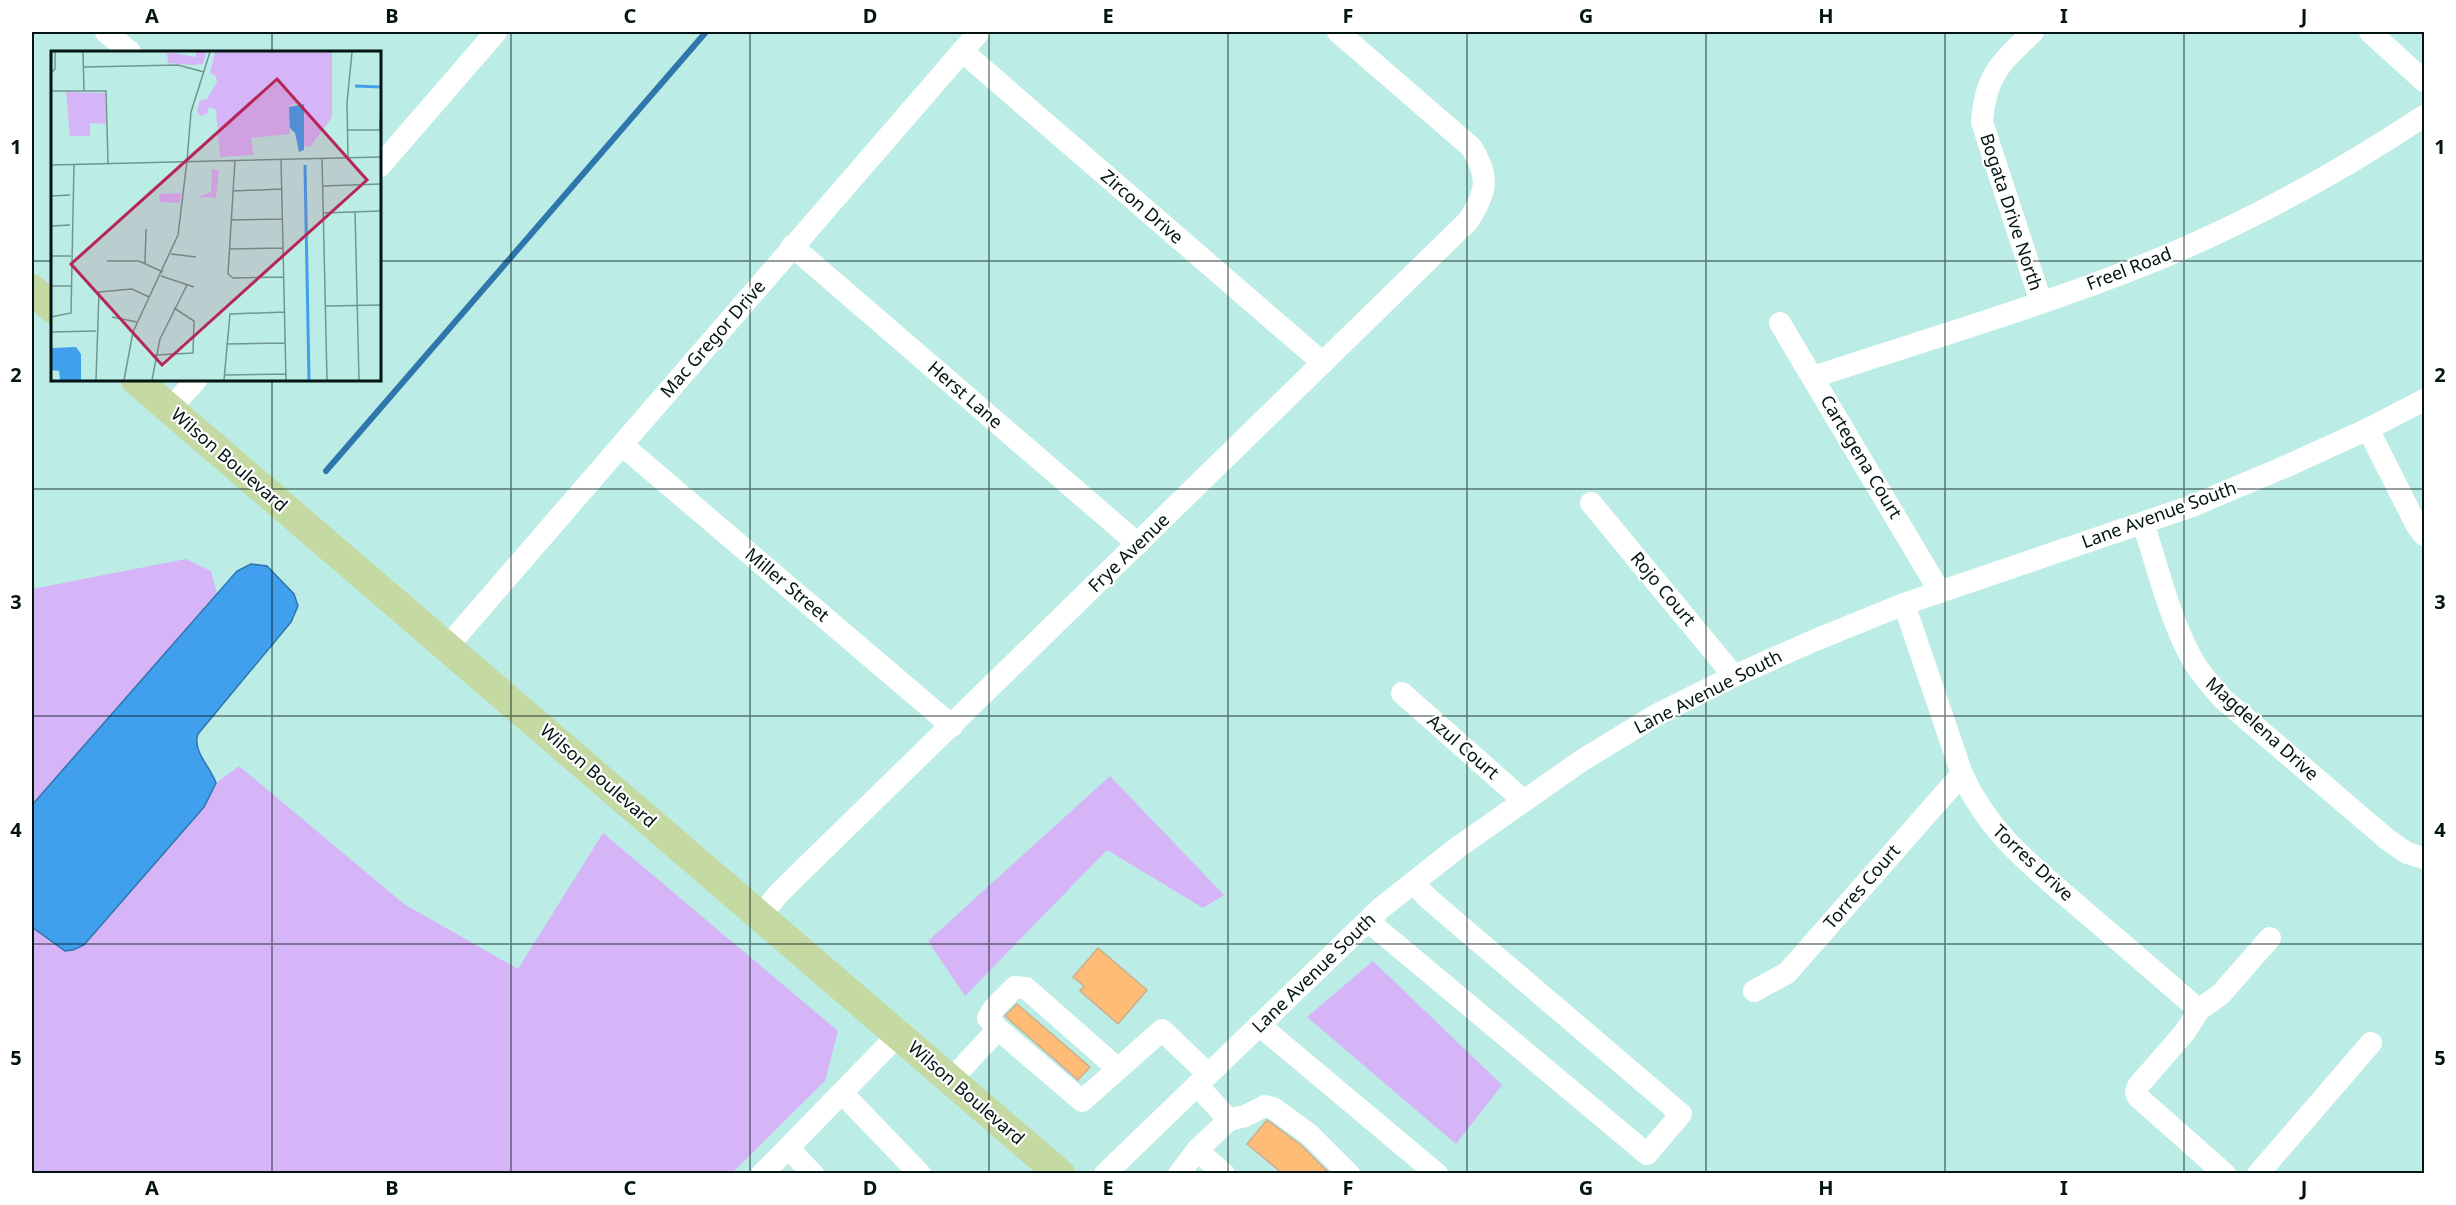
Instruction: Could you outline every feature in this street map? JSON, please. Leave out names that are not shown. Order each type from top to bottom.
[{"type":"main road","points":[[32,289],[51,307]]},
{"type":"main road","name":"Wilson Boulevard","points":[[137,381],[950,1081],[1060,1173]]},
{"type":"street","points":[[106,32],[129,51]]},
{"type":"street","name":"Mac Gregor Drive","points":[[447,647],[979,32]]},
{"type":"street","name":"Frye Avenue","points":[[760,915],[781,891],[1468,221],[1480,202],[1485,182],[1482,164],[1471,147],[1338,32]]},
{"type":"street","name":"Bogata Drive North","points":[[2033,32],[2004,60],[1991,78],[1983,99],[1982,122],[2041,302]]},
{"type":"street","points":[[2370,32],[2424,81]]},
{"type":"street","points":[[381,165],[484,36]]},
{"type":"street","name":"Zircon Drive","points":[[962,51],[1323,363]]},
{"type":"street","name":"Freel Road","points":[[1813,376],[2041,302],[2149,263],[2254,215],[2319,182],[2424,116]]},
{"type":"street","name":"Herst Lane","points":[[792,246],[1138,544]]},
{"type":"street","name":"Cartegena Court","points":[[1780,323],[1940,592]]},
{"type":"street","points":[[170,409],[195,381]]},
{"type":"street","name":"Lane Avenue South","points":[[1105,1173],[1368,921],[1413,883],[1581,761],[1658,714],[1734,676],[1904,604],[2192,506],[2368,429],[2424,400]]},
{"type":"street","points":[[2368,429],[2417,526],[2424,535]]},
{"type":"street","name":"Miller Street","points":[[622,445],[951,726]]},
{"type":"street","name":"Rojo Court","points":[[1591,502],[1734,676]]},
{"type":"street","name":"Magdelena Drive","points":[[2144,523],[2179,631],[2192,660],[2206,679],[2223,699],[2388,840],[2407,853],[2424,858]]},
{"type":"street","name":"Torres Drive","points":[[1904,604],[1962,774],[1971,794],[2002,838],[2199,1010]]},
{"type":"street","name":"Azul Court","points":[[1402,693],[1524,801]]},
{"type":"street","name":"Torres Court","points":[[1754,991],[1786,973],[1962,774]]},
{"type":"street","points":[[1368,921],[1647,1154],[1681,1114],[1413,883]]},
{"type":"street","points":[[2225,1173],[2138,1097],[2136,1092],[2138,1086],[2185,1032],[2199,1010],[2221,994],[2270,938]]},
{"type":"street","points":[[1118,1069],[1026,988],[1015,987],[994,1008],[988,1018],[1082,1101],[1162,1030],[1202,1079],[1229,1120]]},
{"type":"street","points":[[1259,1025],[1437,1173]]},
{"type":"street","points":[[950,1081],[998,1029]]},
{"type":"street","points":[[762,1173],[898,1035]]},
{"type":"street","points":[[2258,1173],[2371,1043]]},
{"type":"street","points":[[842,1093],[920,1173]]},
{"type":"street","points":[[1179,1173],[1197,1150],[1229,1120],[1245,1116],[1264,1106],[1273,1108],[1310,1135],[1348,1173]]},
{"type":"street","points":[[788,1148],[813,1173]]},
{"type":"street","points":[[1197,1150],[1219,1172]]},
{"type":"shaded area","points":[[186,559],[211,571],[217,594],[32,805],[32,589]]},
{"type":"shaded area","points":[[239,766],[404,904],[518,969],[603,833],[838,1031],[825,1081],[732,1173],[32,1173],[32,927],[65,951],[84,945],[203,807],[216,783]]},
{"type":"shaded area","points":[[1110,776],[1224,895],[1203,908],[1107,850],[965,996],[928,941]]},
{"type":"shaded area","points":[[1373,961],[1502,1085],[1456,1144],[1307,1017]]},
{"type":"water","points":[[251,564],[267,566],[294,594],[298,606],[291,622],[198,734],[199,752],[216,783],[204,807],[84,945],[65,951],[32,927],[32,805],[237,571]]},
{"type":"building","points":[[1098,948],[1147,990],[1118,1024],[1080,991],[1084,986],[1073,977]]},
{"type":"building","points":[[1017,1004],[1090,1067],[1078,1080],[1005,1016]]},
{"type":"building","points":[[1267,1120],[1301,1145],[1329,1173],[1282,1173],[1247,1144]]},
{"type":"waterway","points":[[326,471],[706,32]]}]
